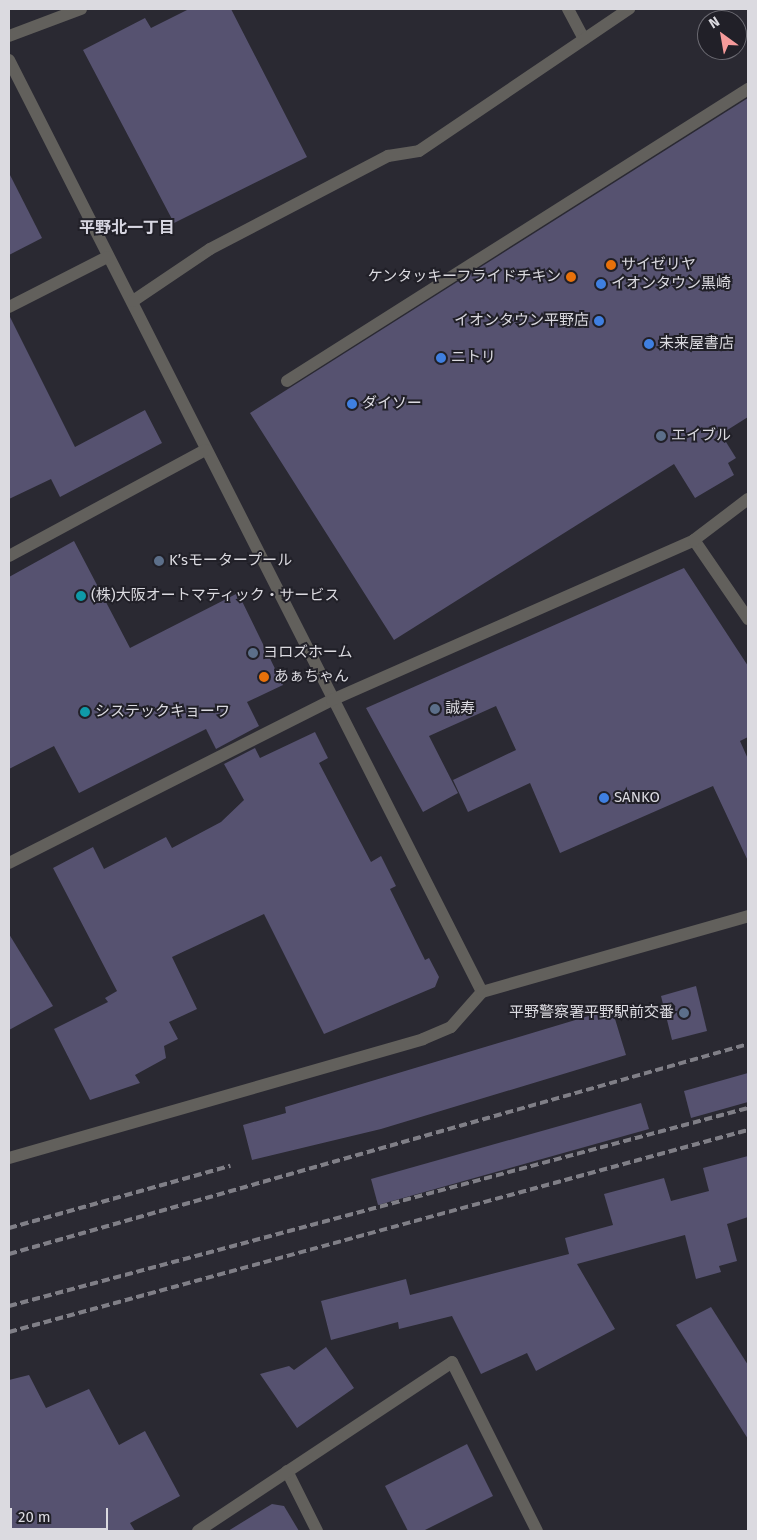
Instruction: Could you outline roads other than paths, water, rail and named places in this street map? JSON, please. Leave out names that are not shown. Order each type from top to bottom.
[{"type":"street","points":[[9,36],[81,9]]},
{"type":"street","points":[[568,9],[584,39]]},
{"type":"street","points":[[133,301],[210,249],[388,156],[419,151],[629,9]]},
{"type":"street","points":[[9,60],[107,257],[133,301],[205,450],[482,992]]},
{"type":"street","points":[[287,381],[748,89]]},
{"type":"street","points":[[9,307],[107,257]]},
{"type":"street","points":[[9,556],[205,450]]},
{"type":"street","points":[[9,863],[332,700],[694,540],[748,499]]},
{"type":"street","points":[[694,540],[748,619]]},
{"type":"street","points":[[9,1158],[423,1039],[451,1026],[482,992],[748,916]]},
{"type":"street","points":[[198,1531],[452,1362],[537,1531]]},
{"type":"street","points":[[287,1471],[318,1531]]},
{"type":"railway","points":[[9,1254],[748,1044]]},
{"type":"railway","points":[[9,1306],[748,1108]]},
{"type":"railway","points":[[9,1332],[748,1130]]},
{"type":"railway","points":[[9,1228],[230,1166]]},
{"type":"place","name":"サイゼリヤ","points":[[611,265]]},
{"type":"place","name":"ケンタッキーフライドチキン","points":[[571,277]]},
{"type":"place","name":"イオンタウン黒崎","points":[[601,284]]},
{"type":"place","name":"イオンタウン平野店","points":[[599,321]]},
{"type":"place","name":"未来屋書店","points":[[649,344]]},
{"type":"place","name":"ニトリ","points":[[441,358]]},
{"type":"place","name":"ダイソー","points":[[352,404]]},
{"type":"place","name":"エイブル","points":[[661,436]]},
{"type":"place","name":"K’sモータープール","points":[[159,561]]},
{"type":"place","name":"(株)大阪オートマティック・サービス","points":[[81,596]]},
{"type":"place","name":"ヨロズホーム","points":[[253,653]]},
{"type":"place","name":"あぁちゃん","points":[[264,677]]},
{"type":"place","name":"誠寿","points":[[435,709]]},
{"type":"place","name":"システックキョーワ","points":[[85,712]]},
{"type":"place","name":"SANKO","points":[[604,798]]},
{"type":"place","name":"平野警察署平野駅前交番","points":[[684,1013]]},
{"type":"district","name":"平野北一丁目","points":[[127,228]]}]
